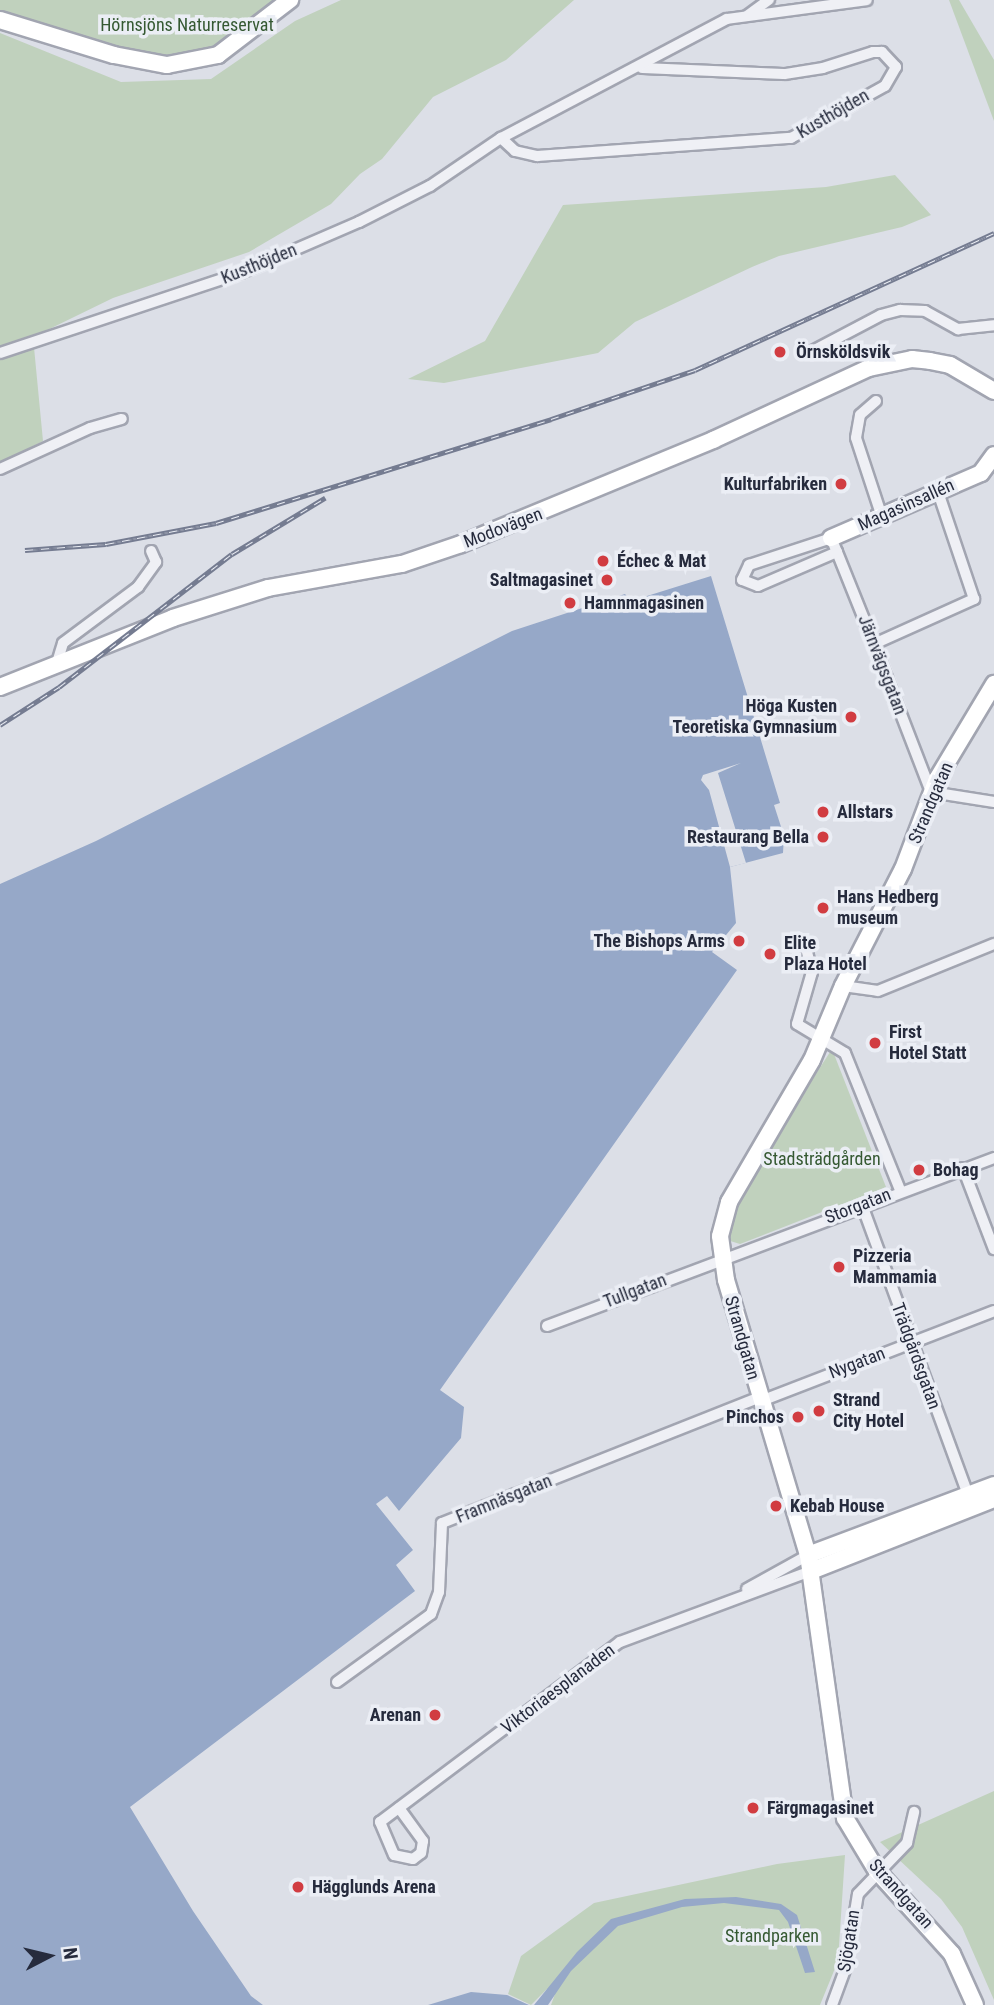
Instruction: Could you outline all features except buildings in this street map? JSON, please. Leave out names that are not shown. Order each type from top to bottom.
[{"type":"main road","points":[[0,20],[114,54],[167,65],[218,55],[290,0]]},
{"type":"main road","name":"Modovägen","points":[[0,687],[173,618],[268,588],[402,564],[460,544],[713,440],[869,368],[894,361],[930,361],[950,365],[993,394]]},
{"type":"main road","points":[[988,474],[994,455]]},
{"type":"main road","name":"Magasinsallén","points":[[834,545],[882,517],[938,492],[988,474]]},
{"type":"main road","name":"Strandgatan","points":[[975,2005],[946,1945],[877,1871],[854,1837],[838,1787],[810,1563],[760,1399],[729,1255],[720,1236],[729,1202],[823,1037],[843,986],[903,869],[931,792],[994,684]]},
{"type":"main road","name":"Viktoriaesplanaden","points":[[810,1563],[970,1501],[994,1485]]},
{"type":"main road","name":"Viktoriaesplanaden","points":[[970,1501],[994,1499]]},
{"type":"street","name":"Kusthöjden","points":[[747,16],[769,0]]},
{"type":"street","name":"Kusthöjden","points":[[0,353],[241,273],[430,186],[500,138],[642,68],[727,19],[867,0]]},
{"type":"street","name":"Kusthöjden","points":[[500,138],[515,151],[537,156],[791,138],[885,86],[895,66],[882,52],[873,52],[823,68],[784,74],[642,68]]},
{"type":"street","points":[[809,353],[881,315],[900,310],[925,311],[958,329],[994,325]]},
{"type":"street","points":[[876,401],[860,415],[856,438],[882,517]]},
{"type":"street","points":[[0,469],[90,428],[122,419]]},
{"type":"street","points":[[874,645],[974,599],[938,492]]},
{"type":"street","points":[[834,545],[758,586],[747,586],[743,580],[749,565],[834,545]]},
{"type":"street","name":"Järnvägsgatan","points":[[834,545],[931,792]]},
{"type":"street","points":[[56,666],[63,643],[138,587],[156,562],[151,551]]},
{"type":"street","points":[[931,792],[994,803]]},
{"type":"street","points":[[843,986],[878,991],[993,946]]},
{"type":"street","points":[[806,948],[812,972],[796,1020],[800,1027],[823,1037],[845,1054],[900,1190]]},
{"type":"street","name":"Storgatan","points":[[729,1255],[900,1190],[994,1158]]},
{"type":"street","points":[[964,1168],[994,1250]]},
{"type":"street","name":"Trädgårdsgatan","points":[[862,1205],[970,1501]]},
{"type":"street","name":"Tullgatan","points":[[547,1325],[729,1255]]},
{"type":"street","name":"Nygatan","points":[[760,1399],[994,1311]]},
{"type":"street","name":"Framnäsgatan","points":[[337,1682],[431,1614],[439,1592],[442,1523],[760,1399]]},
{"type":"street","name":"Viktoriaesplanaden","points":[[399,1808],[422,1841],[421,1853],[413,1859],[394,1855],[380,1822],[620,1642],[810,1563]]},
{"type":"street","name":"Sjögatan","points":[[832,2005],[846,1967],[856,1900],[877,1871],[907,1843],[914,1812]]},
{"type":"green space","name":"Hörnsjöns Naturreservat","points":[[0,0],[290,0],[234,43],[167,65],[0,15]]},
{"type":"green space","points":[[341,0],[574,0],[506,60],[433,97],[382,159],[360,174],[331,204],[249,252],[113,298],[33,337],[43,441],[0,463],[0,33],[121,82],[211,79],[295,21]]},
{"type":"green space","points":[[949,0],[959,0],[994,60],[994,121]]},
{"type":"green space","points":[[895,175],[931,215],[902,227],[779,256],[752,267],[635,322],[598,353],[444,383],[408,379],[485,341],[563,205],[826,187]]},
{"type":"green space","name":"Stadsträdgården","points":[[832,1049],[886,1187],[740,1244],[727,1240],[727,1220],[744,1185]]},
{"type":"green space","points":[[994,1791],[994,2000],[962,1927],[941,1899],[880,1842]]},
{"type":"green space","name":"Strandparken","points":[[845,1855],[838,1961],[820,2005],[551,2005],[555,1994],[547,1989],[531,2005],[508,1994],[521,1956],[594,1903],[777,1864]]},
{"type":"water","points":[[711,576],[780,803],[774,805],[784,836],[783,853],[730,867],[736,923],[712,952],[737,970],[440,1390],[464,1407],[461,1438],[399,1511],[387,1496],[376,1504],[413,1550],[396,1565],[415,1591],[130,1807],[193,1911],[251,1996],[263,2005],[0,2005],[0,884],[96,841],[512,631],[625,594],[631,601]]},
{"type":"water","points":[[736,1897],[781,1904],[797,1915],[815,1972],[805,1973],[788,1922],[779,1910],[724,1903],[682,1907],[618,1926],[571,1971],[548,2005],[534,2005],[577,1952],[611,1919],[685,1899]]},
{"type":"water","points":[[471,1992],[507,1995],[529,2005],[428,2005]]},
{"type":"pier","points":[[741,763],[718,773],[746,863],[730,867],[709,790],[701,780],[703,775]]},
{"type":"railway","points":[[25,550],[106,544],[216,523],[551,419],[695,370],[994,233]]},
{"type":"railway","points":[[0,725],[59,687],[232,554],[325,498]]},
{"type":"place","name":"Örnsköldsvik","points":[[780,352]]},
{"type":"place","name":"Kulturfabriken","points":[[841,484]]},
{"type":"place","name":"Échec & Mat","points":[[603,561]]},
{"type":"place","name":"Saltmagasinet","points":[[607,580]]},
{"type":"place","name":"Hamnmagasinen","points":[[570,603]]},
{"type":"place","name":"Höga Kusten Teoretiska Gymnasium","points":[[851,717]]},
{"type":"place","name":"Allstars","points":[[823,812]]},
{"type":"place","name":"Restaurang Bella","points":[[823,837]]},
{"type":"place","name":"Hans Hedberg museum","points":[[823,908]]},
{"type":"place","name":"The Bishops Arms","points":[[739,941]]},
{"type":"place","name":"Elite Plaza Hotel","points":[[770,954]]},
{"type":"place","name":"First Hotel Statt","points":[[875,1043]]},
{"type":"place","name":"Bohag","points":[[919,1170]]},
{"type":"place","name":"Pizzeria Mammamia","points":[[839,1267]]},
{"type":"place","name":"Strand City Hotel","points":[[819,1411]]},
{"type":"place","name":"Pinchos","points":[[798,1417]]},
{"type":"place","name":"Kebab House","points":[[776,1506]]},
{"type":"place","name":"Arenan","points":[[435,1715]]},
{"type":"place","name":"Färgmagasinet","points":[[753,1808]]},
{"type":"place","name":"Hägglunds Arena","points":[[298,1887]]}]
